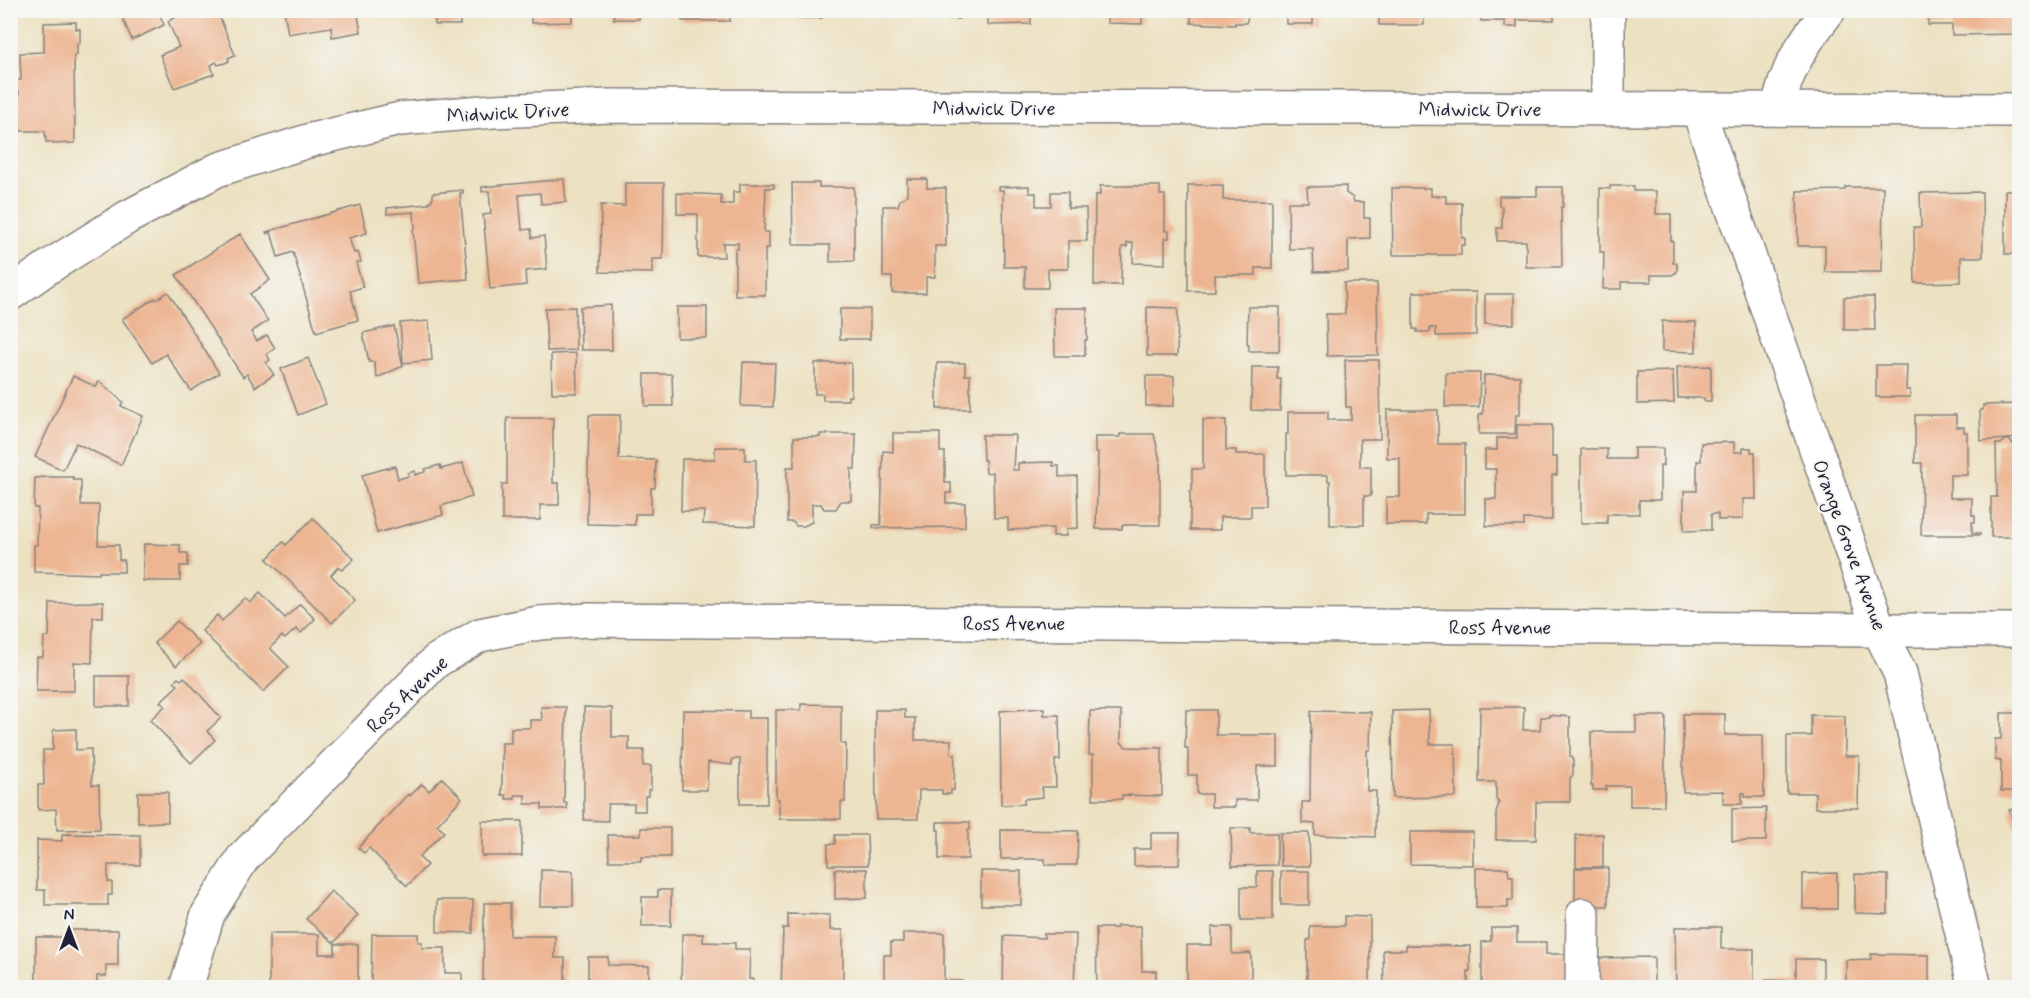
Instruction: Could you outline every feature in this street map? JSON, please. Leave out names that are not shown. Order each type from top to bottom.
[{"type":"street","points":[[1608,10],[1608,109]]},
{"type":"street","points":[[1778,109],[1783,84],[1795,57],[1829,10]]},
{"type":"street","name":"Midwick Drive","points":[[10,294],[128,217],[217,170],[311,140],[400,120],[494,111],[609,106],[2019,110]]},
{"type":"street","name":"Orange Grove Avenue","points":[[1698,109],[1879,630],[1900,673],[1975,987]]},
{"type":"street","name":"Ross Avenue","points":[[186,987],[208,914],[243,858],[436,661],[480,635],[539,623],[589,620],[2019,630]]},
{"type":"street","points":[[1582,987],[1583,915]]},
{"type":"building","points":[[119,10],[158,10],[164,25],[132,40]]},
{"type":"building","points":[[192,10],[239,10],[220,18],[235,55],[228,58],[229,61],[225,63],[218,65],[216,62],[211,65],[214,74],[174,88],[160,55],[179,47],[168,21]]},
{"type":"building","points":[[284,10],[357,10],[361,32],[332,37],[331,27],[288,34]]},
{"type":"building","points":[[435,10],[460,10],[460,25],[435,25]]},
{"type":"building","points":[[531,10],[572,10],[572,22],[531,23]]},
{"type":"building","points":[[614,10],[639,10],[639,19],[614,19]]},
{"type":"building","points":[[682,10],[744,10],[744,13],[730,13],[730,21],[682,21]]},
{"type":"building","points":[[783,10],[822,10],[822,18],[783,18]]},
{"type":"building","points":[[897,10],[959,10],[959,19],[933,19],[933,15],[897,15]]},
{"type":"building","points":[[988,10],[1049,10],[1049,13],[1031,13],[1031,24],[988,25]]},
{"type":"building","points":[[1107,10],[1142,10],[1142,24],[1107,23]]},
{"type":"building","points":[[1191,10],[1248,10],[1248,17],[1246,23],[1235,23],[1235,25],[1191,23]]},
{"type":"building","points":[[1286,10],[1356,10],[1356,13],[1313,13],[1313,24],[1286,24]]},
{"type":"building","points":[[1379,10],[1424,10],[1424,25],[1379,25]]},
{"type":"building","points":[[1481,10],[1554,10],[1554,20],[1517,20],[1517,27],[1505,27],[1505,21],[1481,21]]},
{"type":"building","points":[[1928,10],[2020,10],[2020,34],[1952,35],[1952,25],[1928,25]]},
{"type":"building","points":[[76,22],[76,29],[80,29],[80,43],[77,43],[77,55],[74,55],[75,143],[53,144],[53,142],[46,142],[45,131],[20,131],[19,91],[16,91],[16,80],[21,80],[20,53],[44,52],[44,23]]},
{"type":"building","points":[[564,179],[566,202],[541,204],[540,193],[519,195],[522,230],[531,229],[532,238],[544,236],[547,269],[525,271],[526,285],[490,289],[483,215],[491,214],[489,191],[482,192],[482,187]]},
{"type":"building","points":[[907,179],[927,179],[927,188],[946,188],[946,246],[935,246],[935,277],[926,277],[926,293],[892,293],[892,277],[883,277],[883,206],[898,206],[900,200],[907,195]]},
{"type":"building","points":[[625,183],[664,183],[663,259],[652,259],[652,273],[600,272],[601,205],[625,206]]},
{"type":"building","points":[[792,183],[819,183],[819,187],[854,187],[854,261],[830,262],[830,245],[793,245]]},
{"type":"building","points":[[740,184],[774,184],[774,188],[766,188],[764,232],[769,232],[769,248],[765,248],[765,295],[735,295],[735,249],[738,249],[738,243],[723,243],[724,257],[698,257],[698,214],[677,214],[677,193],[721,195],[721,204],[733,204],[733,192],[740,192]]},
{"type":"building","points":[[1188,185],[1223,185],[1223,200],[1272,200],[1272,268],[1256,268],[1256,275],[1215,275],[1215,291],[1188,291]]},
{"type":"building","points":[[1029,186],[1029,193],[1036,193],[1036,206],[1051,206],[1051,192],[1068,192],[1068,208],[1086,208],[1087,241],[1068,241],[1068,269],[1048,269],[1048,288],[1025,288],[1025,267],[1004,267],[1003,190],[998,190],[998,187]]},
{"type":"building","points":[[1100,186],[1160,186],[1160,195],[1165,195],[1165,231],[1169,231],[1169,238],[1165,238],[1165,264],[1133,263],[1133,243],[1127,243],[1127,247],[1122,247],[1121,285],[1094,285],[1095,195],[1100,195]]},
{"type":"building","points":[[1346,186],[1346,193],[1353,198],[1354,202],[1364,202],[1364,218],[1370,218],[1370,238],[1348,239],[1348,271],[1314,272],[1313,249],[1289,249],[1288,202],[1308,202],[1307,187]]},
{"type":"building","points":[[1610,186],[1634,186],[1634,191],[1656,191],[1656,214],[1671,214],[1673,263],[1677,263],[1677,272],[1672,275],[1651,275],[1651,282],[1621,282],[1621,289],[1603,289],[1604,252],[1600,252],[1600,188],[1610,189]]},
{"type":"building","points":[[1537,187],[1563,187],[1562,267],[1526,267],[1526,241],[1497,241],[1497,228],[1502,228],[1502,206],[1499,206],[1499,196],[1537,196]]},
{"type":"building","points":[[1845,187],[1883,187],[1882,272],[1825,272],[1825,246],[1798,246],[1797,191],[1845,190]]},
{"type":"building","points":[[1392,188],[1431,188],[1431,196],[1446,196],[1446,203],[1462,203],[1462,238],[1465,238],[1465,245],[1461,245],[1461,255],[1393,255]]},
{"type":"building","points":[[463,190],[463,193],[460,193],[468,279],[418,283],[413,230],[415,229],[414,212],[387,214],[387,208],[428,204],[433,198],[433,193]]},
{"type":"building","points":[[2005,190],[2020,190],[2020,254],[2005,254]]},
{"type":"building","points":[[1982,192],[1983,257],[1961,257],[1961,282],[1915,283],[1914,227],[1921,227],[1920,193]]},
{"type":"building","points":[[360,205],[367,233],[349,238],[354,253],[358,252],[361,262],[356,263],[363,287],[350,291],[358,320],[316,332],[293,252],[278,257],[271,232],[267,234],[266,232]]},
{"type":"building","points":[[240,234],[270,280],[250,294],[268,321],[251,332],[257,341],[267,335],[275,348],[267,354],[270,360],[266,363],[274,375],[255,387],[247,374],[243,377],[176,275]]},
{"type":"building","points":[[1344,283],[1377,283],[1378,355],[1327,356],[1326,314],[1345,314]]},
{"type":"building","points":[[168,292],[219,373],[191,391],[166,354],[152,363],[122,319]]},
{"type":"building","points":[[1413,292],[1476,292],[1476,335],[1436,336],[1436,328],[1430,328],[1430,332],[1417,332],[1417,329],[1413,329]]},
{"type":"building","points":[[1485,294],[1514,294],[1514,324],[1485,324]]},
{"type":"building","points":[[1844,297],[1874,297],[1875,330],[1844,330]]},
{"type":"building","points":[[611,305],[612,350],[581,350],[580,307]]},
{"type":"building","points":[[575,307],[576,350],[547,351],[545,308]]},
{"type":"building","points":[[677,307],[707,307],[707,338],[677,338]]},
{"type":"building","points":[[1147,307],[1178,308],[1177,356],[1147,356]]},
{"type":"building","points":[[1248,307],[1280,307],[1279,351],[1249,351],[1249,344],[1247,344]]},
{"type":"building","points":[[1054,308],[1087,308],[1085,356],[1055,356]]},
{"type":"building","points":[[840,309],[870,309],[870,339],[840,339]]},
{"type":"building","points":[[429,321],[432,360],[403,363],[400,323]]},
{"type":"building","points":[[1662,321],[1696,322],[1696,352],[1662,351]]},
{"type":"building","points":[[394,326],[403,366],[377,378],[374,362],[369,362],[363,333]]},
{"type":"building","points":[[576,353],[577,393],[552,393],[551,354]]},
{"type":"building","points":[[308,358],[326,404],[298,415],[281,369]]},
{"type":"building","points":[[1345,360],[1379,360],[1380,439],[1360,439],[1360,467],[1371,467],[1371,496],[1364,496],[1364,525],[1330,525],[1328,475],[1286,475],[1288,412],[1328,412],[1328,420],[1351,420],[1351,407],[1346,407]]},
{"type":"building","points":[[743,362],[775,363],[773,407],[741,406]]},
{"type":"building","points":[[815,363],[851,363],[851,396],[848,396],[848,400],[823,400],[823,394],[815,394]]},
{"type":"building","points":[[937,363],[965,363],[965,375],[970,375],[970,409],[937,409]]},
{"type":"building","points":[[1876,365],[1907,365],[1906,390],[1910,390],[1910,397],[1876,397]]},
{"type":"building","points":[[1711,366],[1711,401],[1704,401],[1704,398],[1678,398],[1677,367]]},
{"type":"building","points":[[1252,367],[1278,367],[1277,379],[1281,379],[1280,411],[1251,410]]},
{"type":"building","points":[[1673,371],[1674,403],[1637,404],[1637,372]]},
{"type":"building","points":[[1446,373],[1480,373],[1479,407],[1445,407]]},
{"type":"building","points":[[645,374],[672,374],[673,406],[645,406]]},
{"type":"building","points":[[1484,375],[1520,376],[1520,415],[1516,415],[1515,434],[1479,434],[1479,414],[1483,414]]},
{"type":"building","points":[[73,376],[96,387],[99,381],[123,402],[121,406],[143,416],[121,465],[76,443],[63,470],[35,457]]},
{"type":"building","points":[[1146,376],[1174,376],[1174,406],[1146,406]]},
{"type":"building","points":[[2020,404],[2020,438],[1981,441],[1980,410],[1983,410],[1983,405]]},
{"type":"building","points":[[1387,410],[1438,410],[1438,444],[1465,444],[1465,514],[1426,514],[1426,524],[1386,524],[1386,497],[1400,497],[1400,458],[1387,458]]},
{"type":"building","points":[[589,415],[620,415],[619,459],[656,460],[655,488],[651,488],[651,514],[635,514],[635,525],[587,524]]},
{"type":"building","points":[[1915,415],[1956,415],[1956,427],[1964,427],[1964,432],[1967,432],[1967,475],[1950,475],[1950,498],[1972,498],[1972,515],[1975,515],[1975,522],[1972,522],[1972,533],[1980,533],[1980,535],[1921,535],[1922,463],[1915,463]]},
{"type":"building","points":[[507,418],[553,418],[553,483],[559,483],[559,505],[540,505],[540,520],[502,520],[502,484],[507,484]]},
{"type":"building","points":[[1203,420],[1226,420],[1226,450],[1236,450],[1236,454],[1265,454],[1265,506],[1251,506],[1251,517],[1220,517],[1220,530],[1190,530],[1192,469],[1203,469]]},
{"type":"building","points":[[1517,425],[1552,425],[1552,457],[1557,457],[1557,475],[1552,475],[1552,520],[1524,519],[1524,526],[1486,526],[1486,499],[1496,499],[1496,469],[1485,469],[1485,450],[1497,450],[1497,438],[1517,438]]},
{"type":"building","points":[[893,433],[940,433],[940,452],[945,452],[945,483],[951,483],[951,493],[946,493],[946,503],[965,503],[965,527],[873,528],[873,525],[881,525],[883,451],[893,452]]},
{"type":"building","points":[[820,434],[856,434],[855,469],[851,469],[851,501],[841,501],[836,509],[824,509],[821,504],[812,504],[812,522],[804,526],[796,526],[793,522],[787,522],[787,467],[794,467],[794,437],[820,437]]},
{"type":"building","points":[[1120,434],[1154,434],[1160,461],[1160,525],[1122,525],[1122,529],[1096,529],[1098,453],[1095,453],[1095,437],[1120,437]]},
{"type":"building","points":[[982,435],[1015,435],[1013,470],[1018,470],[1018,463],[1053,462],[1053,466],[1059,466],[1059,477],[1077,476],[1078,528],[1066,529],[1066,536],[1053,536],[1053,528],[1008,530],[1008,518],[994,518],[993,472],[986,473]]},
{"type":"building","points":[[2004,440],[2020,444],[2020,529],[2017,529],[2017,537],[1991,537],[1991,497],[1997,497],[1996,444],[2001,444]]},
{"type":"building","points":[[1734,442],[1734,452],[1743,452],[1743,448],[1751,448],[1751,452],[1755,452],[1756,499],[1743,499],[1743,519],[1718,520],[1718,514],[1711,514],[1711,530],[1684,531],[1684,491],[1697,491],[1697,461],[1701,461],[1701,443]]},
{"type":"building","points":[[715,447],[745,447],[745,460],[756,460],[755,526],[703,524],[704,511],[681,511],[682,459],[715,459]]},
{"type":"building","points":[[1634,448],[1663,448],[1663,466],[1660,466],[1660,500],[1639,500],[1639,514],[1607,514],[1607,523],[1581,523],[1581,449],[1607,449],[1607,459],[1634,459]]},
{"type":"building","points":[[463,463],[472,497],[441,506],[443,515],[377,533],[362,475],[395,466],[398,479],[409,476],[408,473],[415,471],[415,475],[425,472],[425,469],[440,465],[441,469]]},
{"type":"building","points":[[73,477],[73,480],[81,480],[81,505],[99,505],[98,545],[119,545],[119,560],[124,560],[124,572],[99,572],[99,574],[34,572],[38,508],[34,508],[35,478]]},
{"type":"building","points":[[313,518],[354,559],[342,570],[338,567],[331,575],[355,600],[332,623],[267,559],[283,542],[286,545]]},
{"type":"building","points":[[144,544],[180,545],[180,553],[188,553],[188,566],[180,566],[180,581],[143,581]]},
{"type":"building","points":[[260,593],[285,618],[300,604],[315,619],[301,633],[296,629],[285,639],[282,636],[270,648],[289,667],[263,692],[202,631],[217,615],[222,621],[245,598],[250,603]]},
{"type":"building","points":[[103,602],[103,617],[93,617],[92,663],[74,662],[74,691],[36,691],[37,657],[43,657],[44,637],[49,637],[50,603]]},
{"type":"building","points":[[177,621],[200,644],[176,666],[154,643]]},
{"type":"building","points":[[96,676],[129,676],[129,706],[96,706]]},
{"type":"building","points":[[184,677],[221,718],[207,731],[215,740],[191,763],[150,720],[165,706],[160,702],[178,685],[174,682]]},
{"type":"building","points":[[801,704],[841,705],[841,744],[846,744],[845,802],[841,802],[841,819],[779,819],[779,799],[776,799],[776,710],[801,710]]},
{"type":"building","points":[[541,707],[566,707],[564,803],[567,803],[567,809],[542,809],[542,804],[525,804],[525,795],[515,795],[515,799],[506,799],[506,795],[502,795],[502,743],[511,743],[511,728],[530,728],[530,720],[542,720]]},
{"type":"building","points":[[584,707],[612,708],[612,737],[629,737],[629,750],[644,750],[643,766],[651,766],[651,790],[648,790],[648,796],[645,796],[645,811],[634,811],[634,804],[608,804],[608,821],[584,820]]},
{"type":"building","points":[[1480,707],[1524,707],[1523,730],[1540,730],[1541,717],[1549,717],[1549,715],[1570,717],[1570,756],[1573,760],[1573,775],[1570,778],[1570,802],[1536,802],[1536,840],[1496,840],[1496,813],[1499,803],[1496,799],[1496,782],[1479,782]]},
{"type":"building","points":[[1044,708],[1044,715],[1059,715],[1060,760],[1055,760],[1056,787],[1042,787],[1043,797],[1024,799],[1024,804],[1001,805],[1000,711]]},
{"type":"building","points":[[683,710],[748,711],[748,718],[767,718],[767,804],[740,804],[740,759],[732,759],[732,765],[708,762],[707,790],[682,790]]},
{"type":"building","points":[[875,710],[905,710],[905,718],[915,718],[915,740],[951,740],[951,754],[955,754],[954,790],[951,790],[951,794],[942,794],[942,790],[919,790],[918,819],[876,819]]},
{"type":"building","points":[[1186,710],[1216,710],[1216,735],[1278,735],[1278,766],[1257,766],[1257,800],[1235,800],[1235,807],[1211,807],[1211,794],[1197,794],[1197,775],[1188,775],[1188,748],[1185,748]]},
{"type":"building","points":[[1429,710],[1430,744],[1455,744],[1456,797],[1393,798],[1392,711]]},
{"type":"building","points":[[1090,711],[1121,711],[1121,742],[1126,747],[1162,748],[1162,796],[1122,795],[1122,799],[1093,799],[1093,755],[1089,755]]},
{"type":"building","points":[[1311,711],[1371,712],[1370,750],[1367,750],[1367,791],[1376,791],[1375,837],[1315,835],[1315,824],[1302,823],[1302,802],[1310,802]]},
{"type":"building","points":[[2001,713],[2020,713],[2020,791],[2001,791],[2001,761],[1995,760],[1995,739],[2001,739]]},
{"type":"building","points":[[1683,714],[1725,714],[1725,735],[1763,735],[1764,797],[1745,797],[1745,793],[1742,793],[1742,804],[1723,804],[1723,791],[1683,792]]},
{"type":"building","points":[[1811,715],[1845,716],[1845,756],[1859,756],[1858,808],[1815,808],[1815,793],[1787,793],[1787,736],[1811,736]]},
{"type":"building","points":[[1636,716],[1666,716],[1664,806],[1630,806],[1630,786],[1606,786],[1606,790],[1593,790],[1591,786],[1591,732],[1636,732]]},
{"type":"building","points":[[76,729],[76,750],[91,749],[92,785],[99,785],[100,829],[57,830],[56,809],[38,810],[38,785],[44,785],[43,750],[53,750],[53,730]]},
{"type":"building","points":[[442,778],[462,798],[437,825],[444,832],[419,857],[427,865],[407,886],[369,848],[364,853],[358,848],[408,794],[410,796],[422,784],[429,791]]},
{"type":"building","points":[[138,792],[168,792],[168,822],[138,823]]},
{"type":"building","points":[[1766,808],[1766,841],[1732,841],[1732,809]]},
{"type":"building","points":[[2020,808],[2020,836],[2019,836],[2009,810]]},
{"type":"building","points":[[482,821],[522,821],[522,856],[482,856]]},
{"type":"building","points":[[937,822],[970,822],[968,859],[939,859]]},
{"type":"building","points":[[641,828],[670,828],[670,857],[641,857],[641,861],[609,861],[608,835],[641,835]]},
{"type":"building","points":[[1231,828],[1250,828],[1250,833],[1277,833],[1277,865],[1232,866]]},
{"type":"building","points":[[1001,830],[1078,831],[1077,865],[1045,865],[1045,859],[1001,859]]},
{"type":"building","points":[[1410,832],[1473,832],[1473,865],[1410,864]]},
{"type":"building","points":[[1151,833],[1180,833],[1179,865],[1134,866],[1134,849],[1151,849]]},
{"type":"building","points":[[1280,833],[1309,833],[1310,866],[1281,866]]},
{"type":"building","points":[[62,834],[140,835],[140,865],[108,865],[108,882],[112,882],[112,895],[108,895],[108,905],[45,905],[45,890],[37,890],[37,840],[62,841]]},
{"type":"building","points":[[1603,834],[1603,867],[1576,867],[1576,835]]},
{"type":"building","points":[[835,835],[867,835],[868,865],[828,865],[828,844],[835,844]]},
{"type":"building","points":[[1476,868],[1508,868],[1509,876],[1513,876],[1513,900],[1508,900],[1508,908],[1476,908]]},
{"type":"building","points":[[1575,868],[1608,868],[1608,906],[1575,906]]},
{"type":"building","points":[[835,869],[867,869],[867,898],[835,899]]},
{"type":"building","points":[[541,870],[573,871],[573,906],[540,906]]},
{"type":"building","points":[[981,871],[1021,871],[1021,905],[981,905]]},
{"type":"building","points":[[1257,871],[1273,871],[1273,920],[1241,920],[1241,887],[1257,887]]},
{"type":"building","points":[[1281,871],[1309,871],[1309,905],[1281,905]]},
{"type":"building","points":[[1837,873],[1837,909],[1803,909],[1803,874]]},
{"type":"building","points":[[1855,874],[1888,875],[1888,914],[1855,913]]},
{"type":"building","points":[[658,890],[671,890],[671,926],[642,926],[642,897],[658,897]]},
{"type":"building","points":[[331,891],[358,915],[334,943],[306,919]]},
{"type":"building","points":[[437,900],[473,900],[473,933],[437,932]]},
{"type":"building","points":[[484,903],[510,903],[510,936],[555,936],[555,958],[565,958],[565,988],[483,988]]},
{"type":"building","points":[[788,914],[830,915],[830,930],[843,930],[843,988],[781,988],[783,928],[788,928]]},
{"type":"building","points":[[1344,916],[1370,917],[1370,988],[1307,988],[1307,940],[1310,940],[1310,926],[1344,926]]},
{"type":"building","points":[[1117,926],[1141,926],[1142,971],[1156,971],[1156,988],[1097,988],[1096,928],[1117,928]]},
{"type":"building","points":[[1212,927],[1232,927],[1232,954],[1251,953],[1251,988],[1187,988],[1187,945],[1212,945]]},
{"type":"building","points":[[1675,927],[1721,927],[1721,949],[1754,949],[1754,988],[1676,988]]},
{"type":"building","points":[[1491,928],[1517,928],[1517,942],[1546,942],[1546,954],[1567,954],[1567,988],[1482,988],[1482,942],[1491,941]]},
{"type":"building","points":[[71,930],[118,930],[118,965],[106,965],[106,976],[97,976],[97,982],[104,982],[104,988],[36,988],[36,937],[71,937]]},
{"type":"building","points":[[903,933],[944,933],[944,981],[962,981],[962,988],[876,988],[876,984],[884,984],[884,955],[891,955],[891,942],[903,942]]},
{"type":"building","points":[[269,934],[319,934],[319,954],[335,954],[335,944],[358,944],[358,988],[269,987]]},
{"type":"building","points":[[372,934],[418,934],[418,942],[422,942],[422,948],[445,948],[445,973],[462,973],[462,988],[371,988]]},
{"type":"building","points":[[682,934],[703,934],[703,942],[735,943],[735,949],[750,949],[749,979],[753,979],[753,985],[771,985],[771,988],[681,988]]},
{"type":"building","points":[[1044,934],[1076,934],[1074,988],[1003,985],[1004,936],[1044,938]]},
{"type":"building","points":[[1406,945],[1470,946],[1468,988],[1384,988],[1383,950],[1406,950]]},
{"type":"building","points":[[1871,954],[1929,955],[1929,983],[1923,983],[1923,988],[1846,988],[1846,960],[1871,959]]},
{"type":"building","points":[[588,957],[608,957],[608,965],[649,966],[649,988],[588,988]]},
{"type":"building","points":[[1654,957],[1654,988],[1593,988],[1598,958]]},
{"type":"building","points":[[1796,959],[1823,959],[1823,988],[1766,988],[1766,980],[1796,981]]}]
